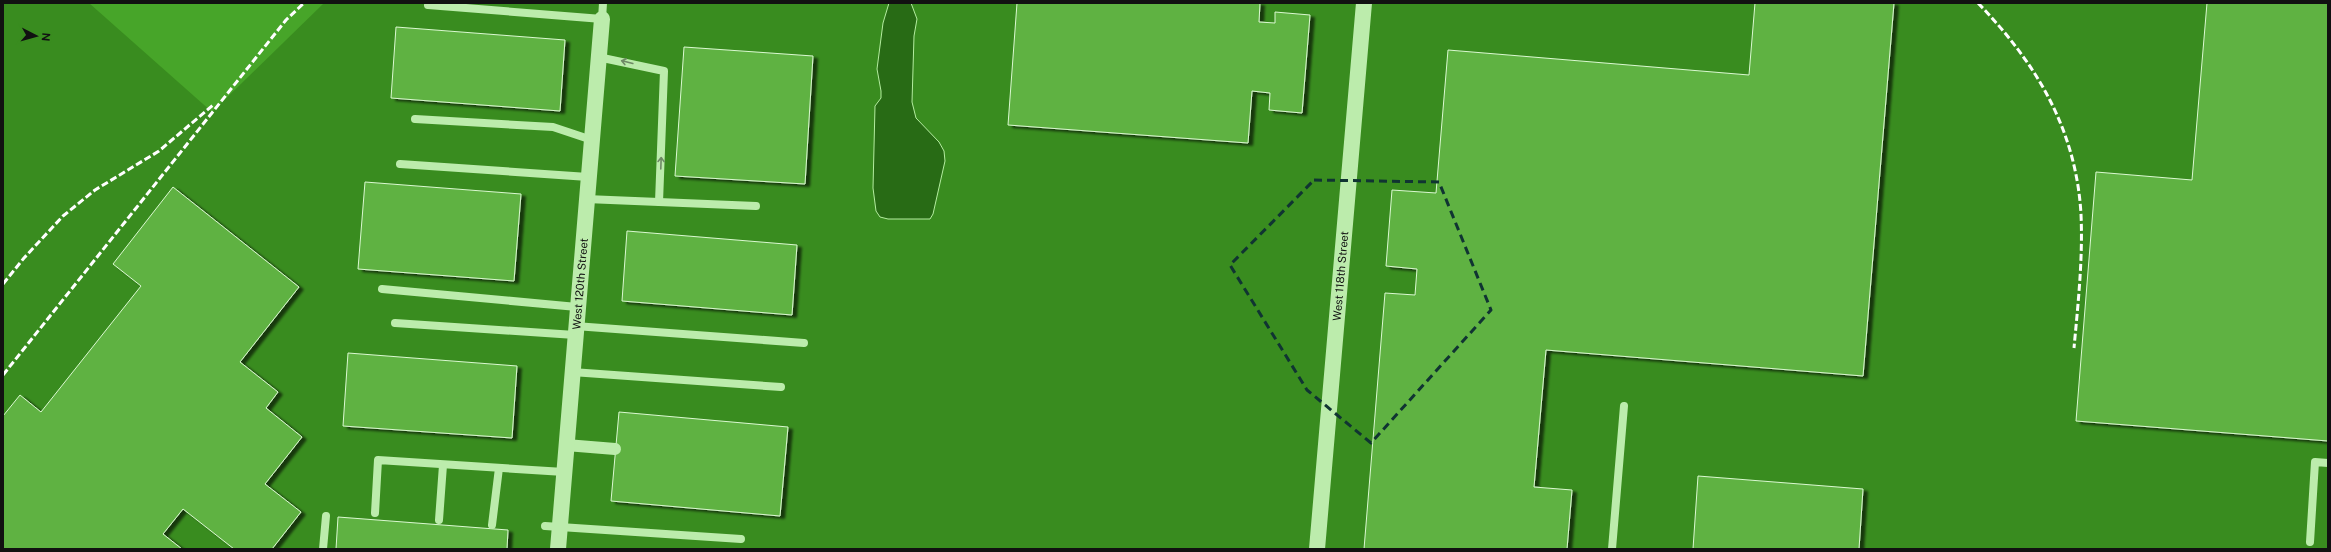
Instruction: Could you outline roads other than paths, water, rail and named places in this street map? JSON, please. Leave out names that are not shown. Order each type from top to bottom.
[{"type":"street","name":"West 118th Street","points":[[1317,549],[1364,3]]},
{"type":"street","name":"West 120th Street","points":[[558,549],[552,526],[564,472],[588,177],[592,140],[605,58],[602,19]]},
{"type":"street","points":[[566,445],[615,449]]},
{"type":"lane","points":[[428,5],[602,19],[603,3]]},
{"type":"lane","points":[[605,58],[664,71],[659,202]]},
{"type":"lane","points":[[415,119],[553,127],[592,140]]},
{"type":"lane","points":[[400,164],[588,177]]},
{"type":"lane","points":[[586,199],[756,206]]},
{"type":"lane","points":[[382,289],[577,307]]},
{"type":"lane","points":[[395,323],[804,343]]},
{"type":"lane","points":[[572,372],[781,387]]},
{"type":"lane","points":[[1612,549],[1624,406]]},
{"type":"lane","points":[[375,513],[378,460],[564,472]]},
{"type":"lane","points":[[2310,542],[2315,462],[2328,463]]},
{"type":"lane","points":[[440,520],[443,465]]},
{"type":"lane","points":[[492,525],[499,468]]},
{"type":"lane","points":[[323,549],[326,516]]},
{"type":"lane","points":[[552,526],[741,539]]},
{"type":"railway","points":[[3,375],[286,20],[304,3]]},
{"type":"railway","points":[[1978,3],[2018,49],[2035,74],[2062,126],[2071,154],[2078,183],[2081,214],[2080,281],[2074,348]]},
{"type":"railway","points":[[3,284],[24,258],[63,216],[95,190],[159,151],[213,105]]}]
